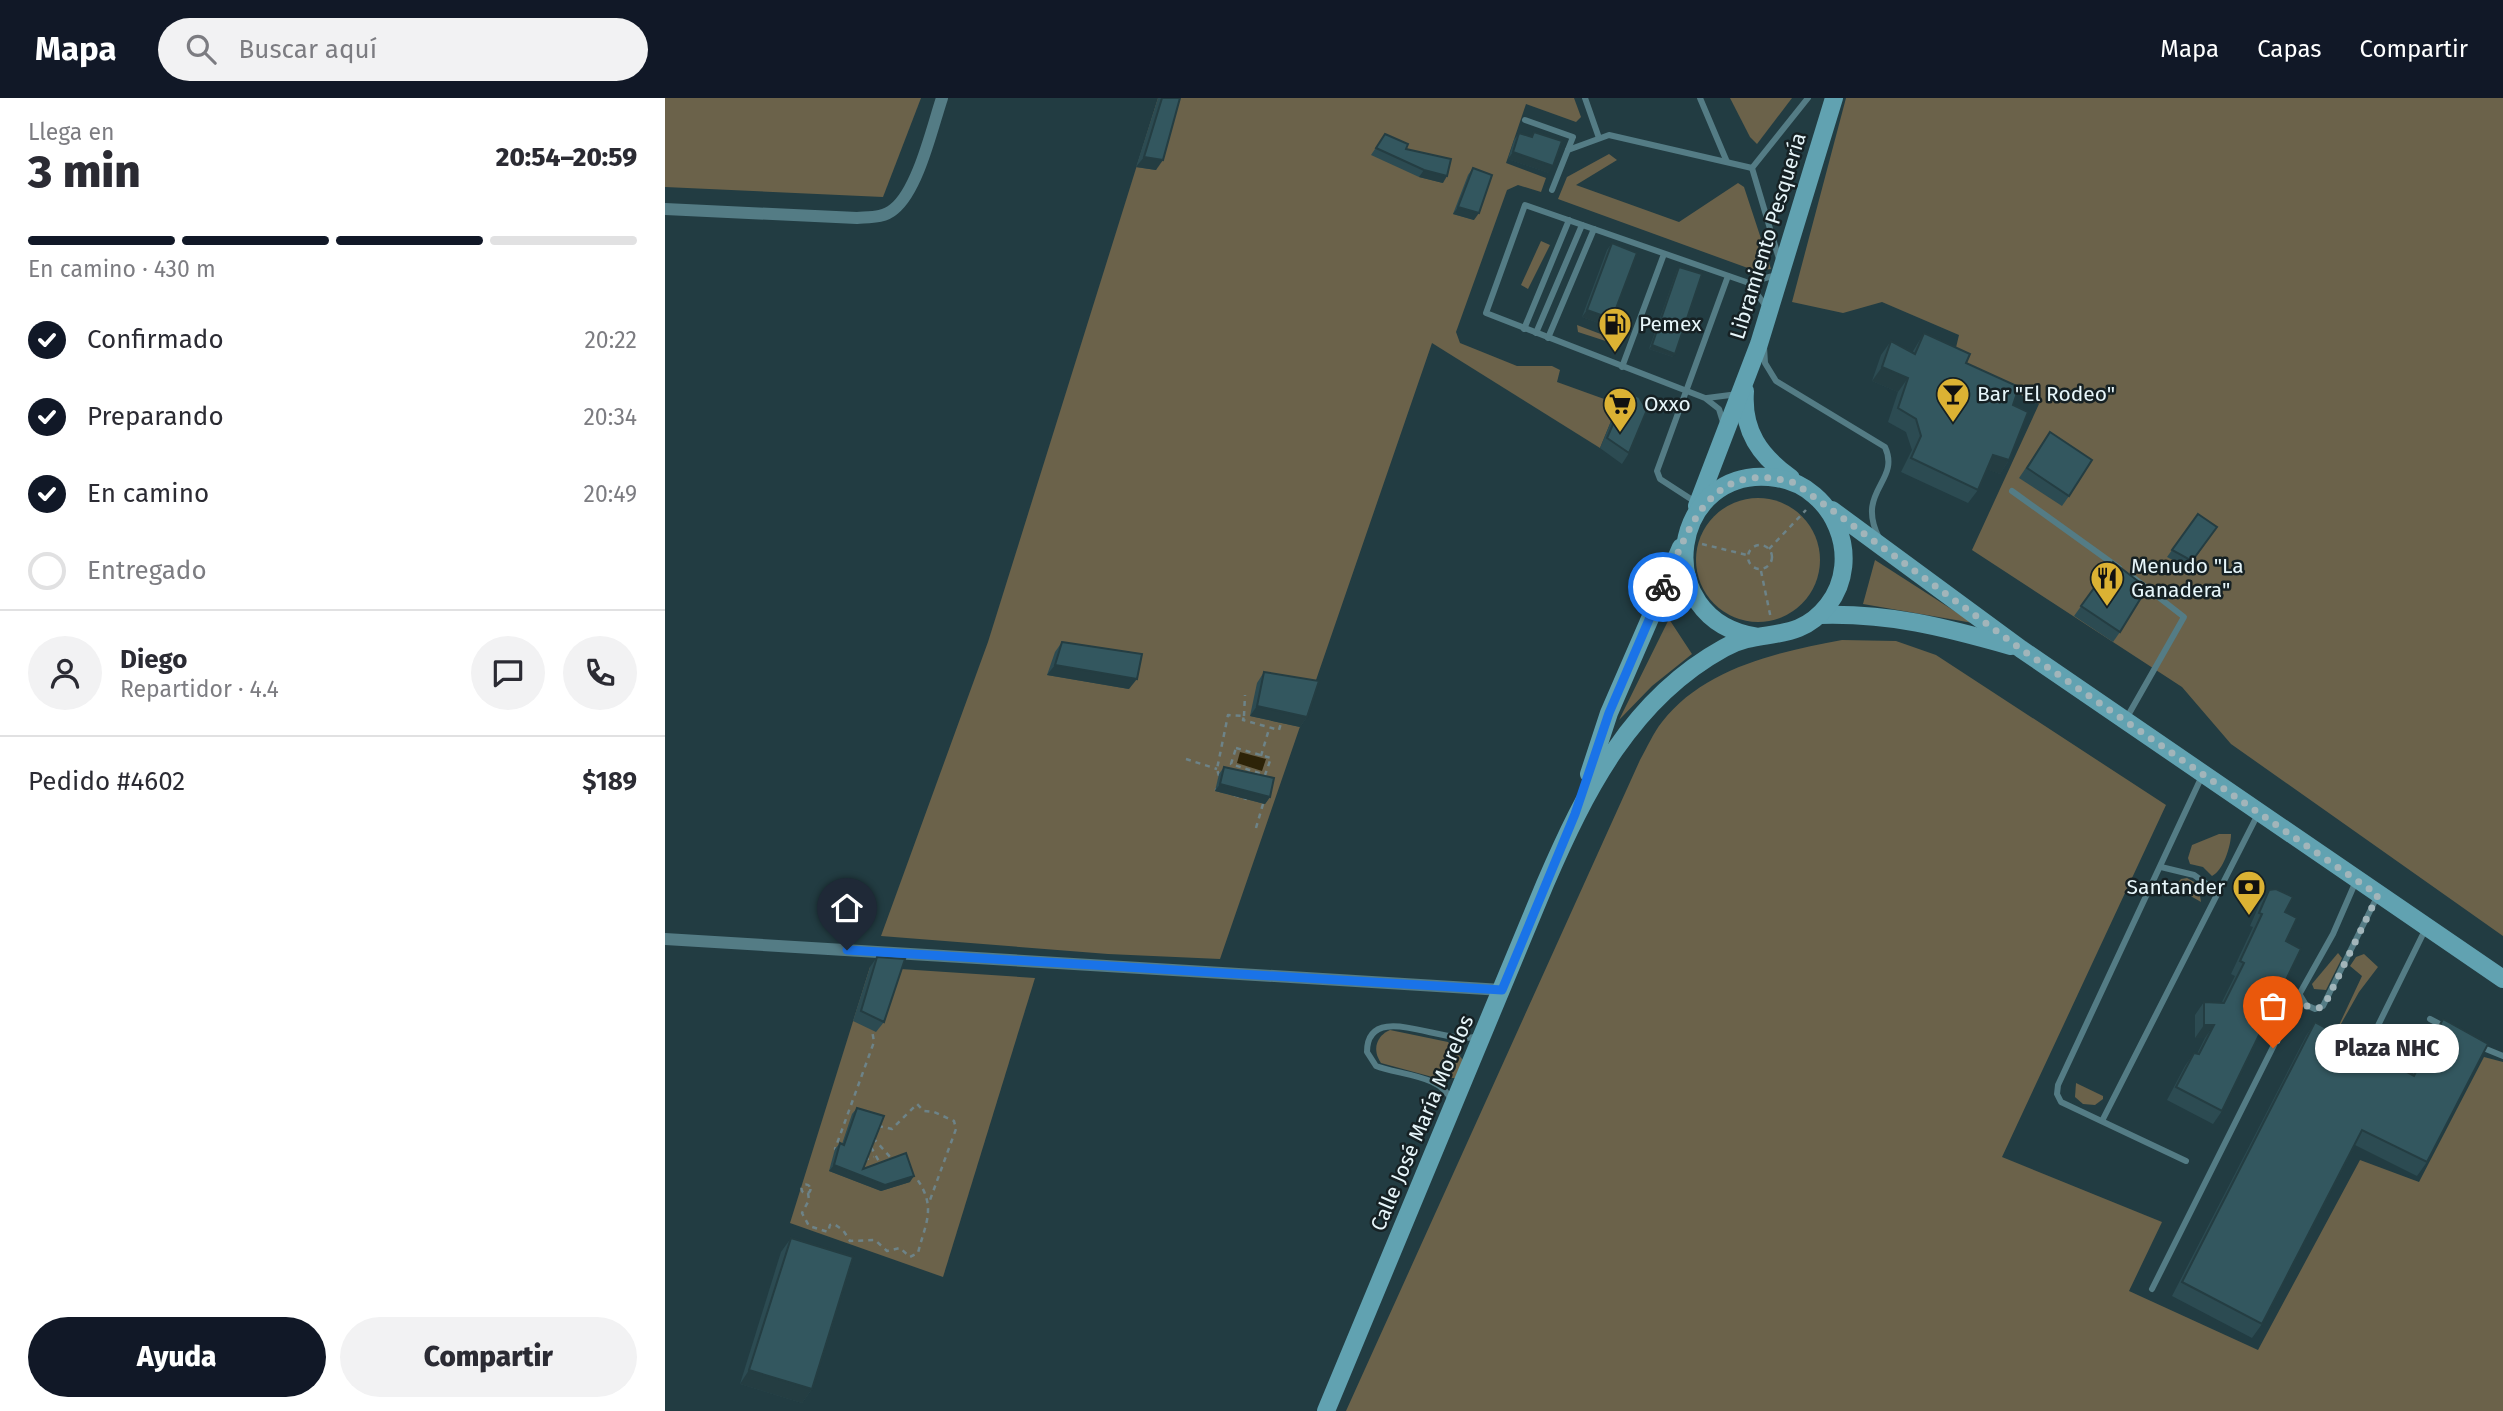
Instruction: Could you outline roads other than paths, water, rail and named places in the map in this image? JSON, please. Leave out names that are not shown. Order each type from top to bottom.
[{"type":"main road","name":"Libramiento Pesquería","points":[[1746,381],[1834,98]]},
{"type":"main road","points":[[1575,814],[1609,713],[1687,534],[1746,381]]},
{"type":"main road","points":[[1746,381],[1744,402],[1750,432],[1757,447],[1774,465],[2021,649],[2503,979]]},
{"type":"main road","points":[[1575,814],[1605,761],[1665,691],[1724,648],[1801,628],[1820,615],[1837,589],[1844,559],[1839,528],[1817,497],[1777,478],[1742,480],[1710,497],[1687,534],[1685,574],[1702,608],[1721,625],[1766,636]]},
{"type":"main road","points":[[1820,615],[1899,617],[2021,649]]},
{"type":"main road","name":"Calle José María Morelos","points":[[1326,1411],[1575,814]]},
{"type":"street","points":[[665,209],[857,218],[883,216],[903,201],[912,184],[943,98]]},
{"type":"street","points":[[665,939],[1502,990]]},
{"type":"lane","points":[[1585,98],[1599,138]]},
{"type":"lane","points":[[1700,98],[1727,162]]},
{"type":"lane","points":[[1752,168],[1808,98]]},
{"type":"lane","points":[[1525,120],[1573,137],[1552,190]]},
{"type":"lane","points":[[1568,150],[1609,135],[1752,168]]},
{"type":"lane","points":[[1746,381],[1733,396],[1705,398],[1486,313],[1525,205],[1728,276],[1745,281],[1763,281],[1782,269],[1752,168]]},
{"type":"lane","points":[[1524,328],[1569,220]]},
{"type":"lane","points":[[1536,333],[1582,225]]},
{"type":"lane","points":[[1548,338],[1594,229]]},
{"type":"lane","points":[[1622,367],[1664,254]]},
{"type":"lane","points":[[1698,504],[1657,475],[1728,276]]},
{"type":"lane","points":[[1745,281],[1756,289],[1767,319],[1765,363],[1776,381],[1885,447],[1888,470],[1872,497],[1871,509],[1874,527],[1885,548]]},
{"type":"lane","points":[[1705,398],[1721,414],[1724,438]]},
{"type":"lane","points":[[2012,491],[2183,615],[2183,624],[2125,721]]},
{"type":"lane","points":[[2186,1161],[2061,1102],[2057,1089],[2203,774]]},
{"type":"lane","points":[[2102,1121],[2259,813]]},
{"type":"lane","points":[[2161,867],[2194,875],[2219,893]]},
{"type":"lane","points":[[2152,1289],[2300,993],[2333,934],[2357,880]]},
{"type":"lane","points":[[2291,1011],[2306,1005],[2319,1008],[2326,1002],[2378,895]]},
{"type":"lane","points":[[2360,1061],[2426,928]]},
{"type":"lane","points":[[2300,993],[2306,1005]]},
{"type":"lane","points":[[2430,1019],[2452,1031]]},
{"type":"lane","points":[[1452,1108],[1443,1087],[1376,1066],[1367,1052],[1369,1036],[1375,1030],[1388,1025],[1463,1039],[1485,1031]]},
{"type":"lane","points":[[2474,1043],[2503,1056]]},
{"type":"place","name":"Pemex","points":[[1615,354]]},
{"type":"place","name":"Bar \"El Rodeo\"","points":[[1953,424]]},
{"type":"place","name":"Oxxo","points":[[1620,434]]},
{"type":"place","name":"Menudo \"La Ganadera\"","points":[[2107,608]]},
{"type":"place","name":"Santander","points":[[2249,917]]},
{"type":"place","name":"Plaza NHC","points":[[2273,1048]]}]
